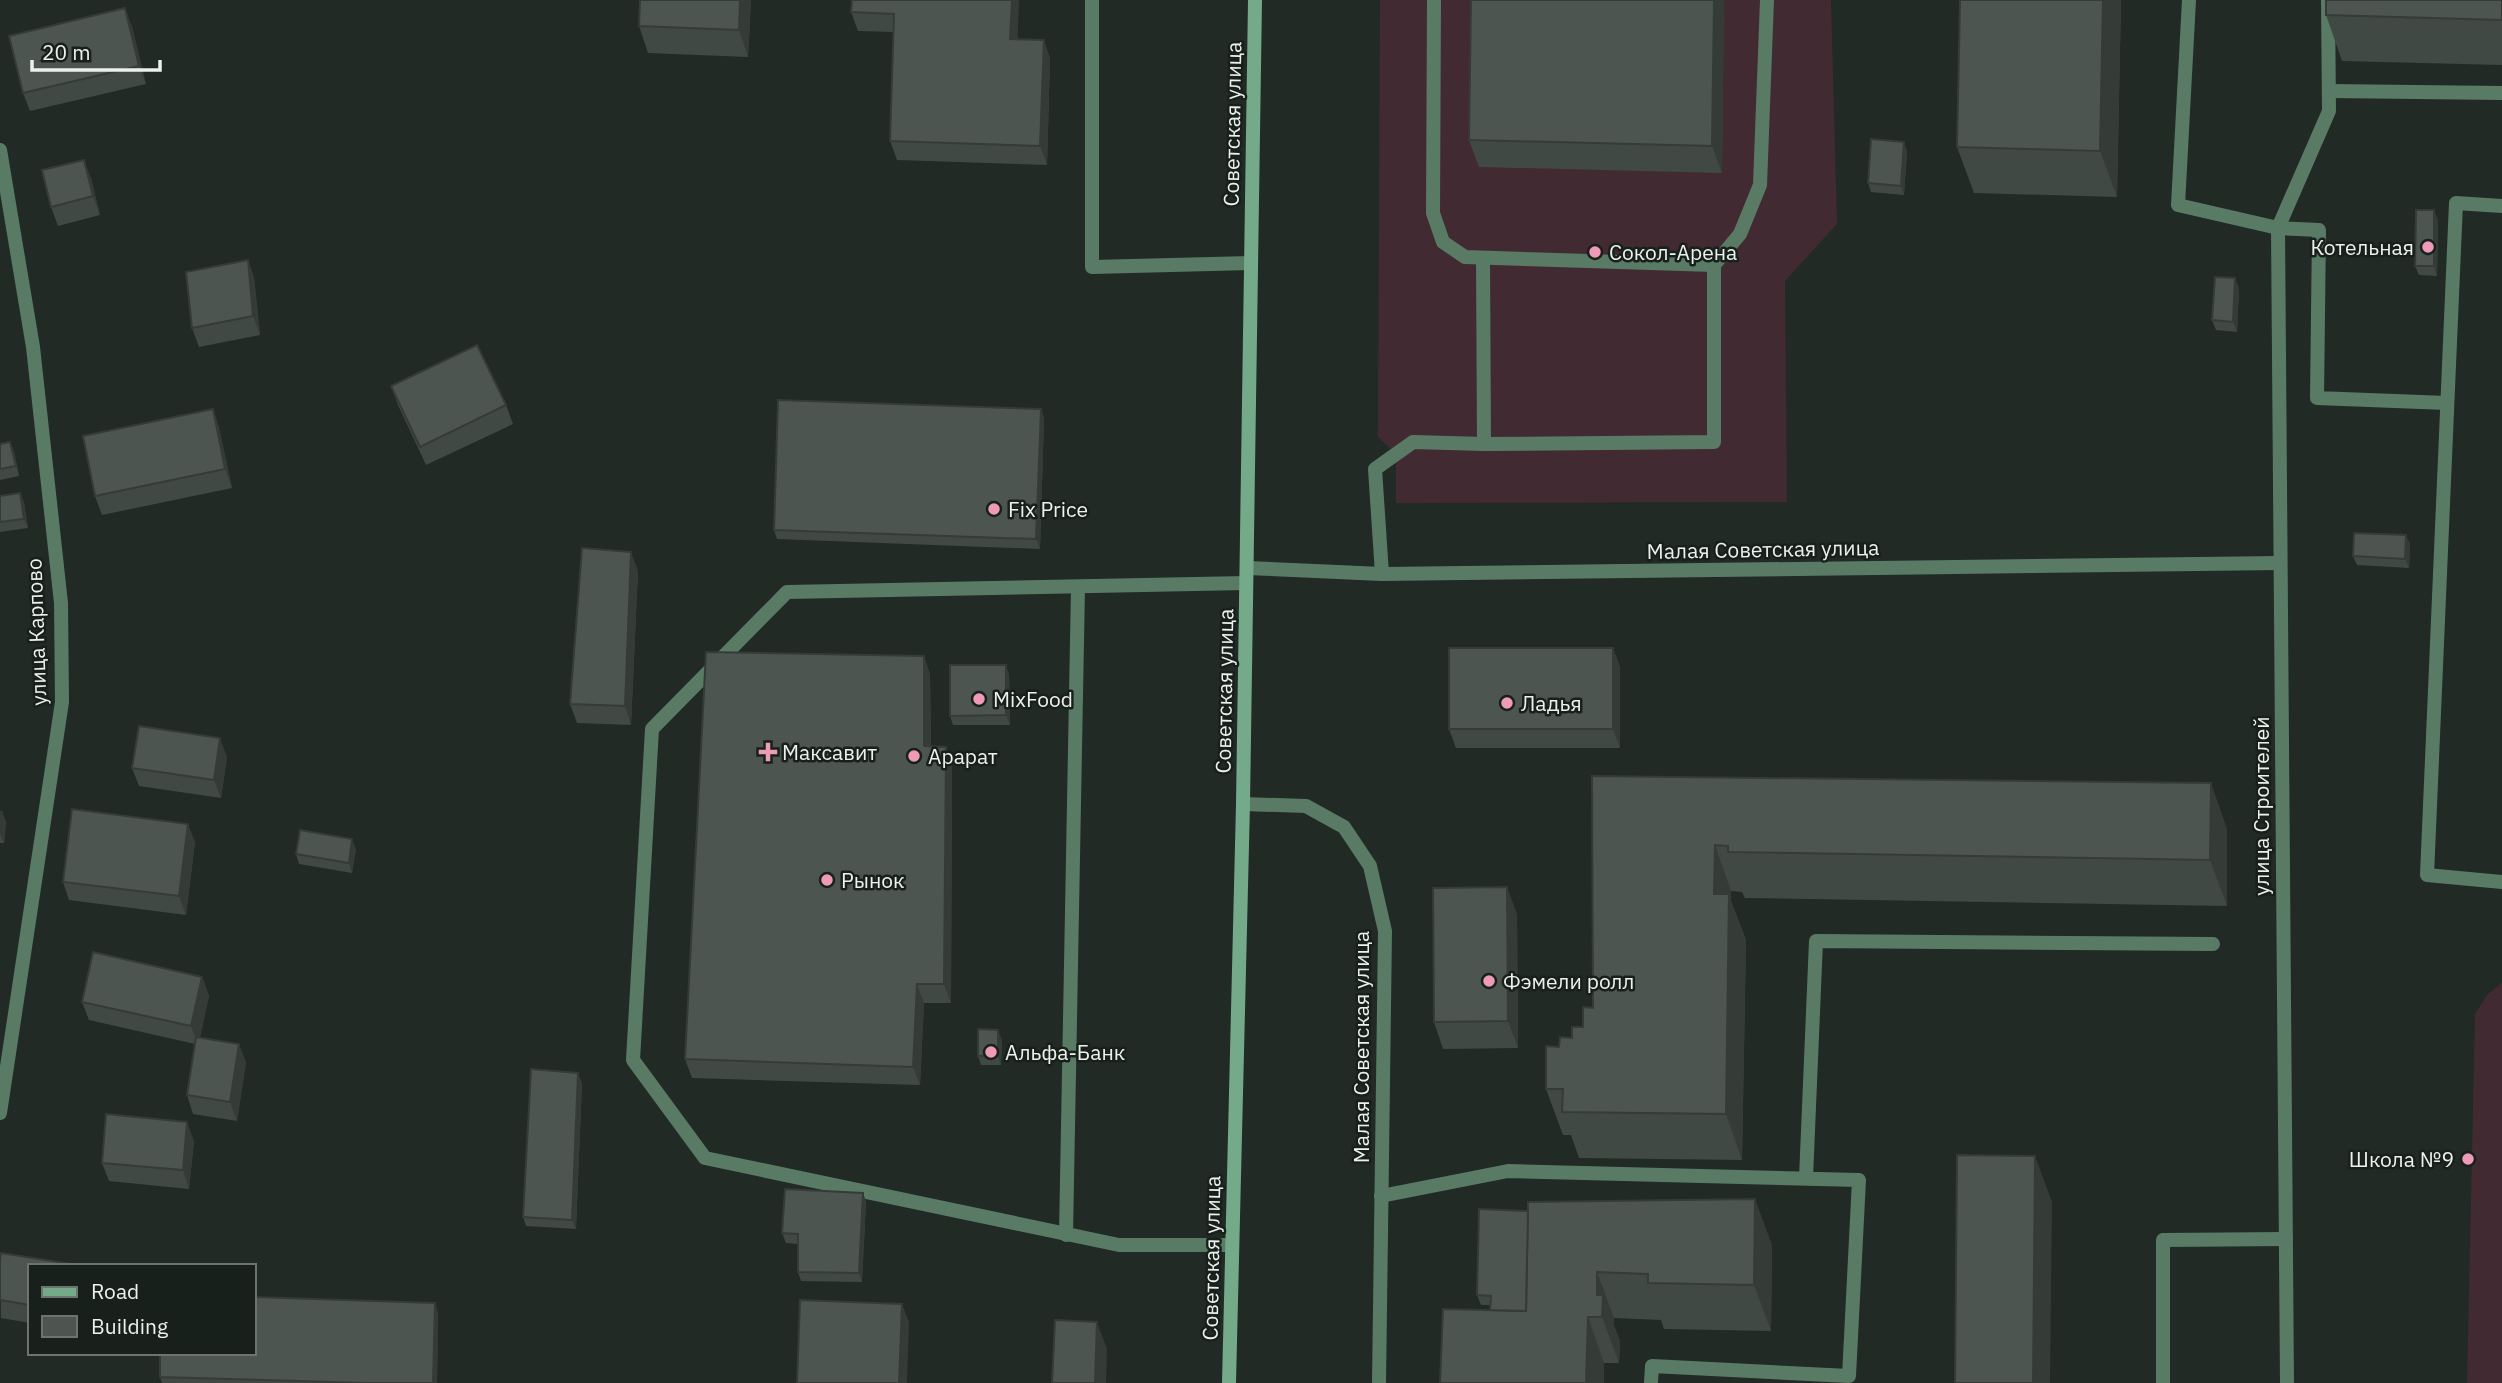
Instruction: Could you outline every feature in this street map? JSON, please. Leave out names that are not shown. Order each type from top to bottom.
[{"type":"main road","name":"Советская улица","points":[[1229,1383],[1243,804],[1255,0]]},
{"type":"street","points":[[1092,0],[1092,267],[1251,263]]},
{"type":"street","points":[[1434,0],[1433,213],[1443,242],[1465,257],[1714,265]]},
{"type":"street","points":[[1382,574],[1375,469],[1413,442],[1714,443],[1714,265],[1740,234],[1760,185],[1767,0]]},
{"type":"street","points":[[2189,0],[2178,205],[2278,228],[2319,230],[2317,398],[2447,403]]},
{"type":"street","points":[[2278,228],[2329,111],[2328,0]]},
{"type":"street","points":[[2329,91],[2502,93]]},
{"type":"street","name":"улица Карпово","points":[[0,150],[33,347],[61,603],[62,702],[0,1113]]},
{"type":"street","points":[[2502,206],[2456,203],[2427,874],[2502,882]]},
{"type":"street","name":"улица Строителей","points":[[2278,228],[2287,1383]]},
{"type":"street","points":[[1483,258],[1484,444]]},
{"type":"street","name":"Малая Советская улица","points":[[1247,568],[1382,574],[2280,564]]},
{"type":"street","points":[[1232,1245],[1119,1245],[705,1158],[633,1060],[653,727],[787,592],[1246,583]]},
{"type":"street","points":[[1066,1236],[1078,587]]},
{"type":"street","name":"Малая Советская улица","points":[[1243,804],[1306,806],[1344,827],[1370,866],[1385,931],[1379,1383]]},
{"type":"street","points":[[1806,1178],[1816,941],[2213,944]]},
{"type":"street","points":[[1381,1196],[1508,1171],[1859,1180],[1849,1376],[1651,1366],[1651,1383]]},
{"type":"street","points":[[2163,1383],[2163,1240],[2286,1239]]},
{"type":"shaded area","name":"Сокол-Арена","points":[[1380,0],[1831,0],[1837,224],[1785,281],[1787,502],[1396,503],[1396,454],[1378,437]]},
{"type":"shaded area","points":[[2502,983],[2502,1383],[2467,1383],[2475,1014],[2488,994]]},
{"type":"building","points":[[640,0],[740,0],[739,30],[639,26]]},
{"type":"building","points":[[852,0],[1012,0],[1010,39],[1044,40],[1040,146],[890,141],[894,14],[851,12]]},
{"type":"building","points":[[1471,0],[1714,0],[1712,146],[1469,140]]},
{"type":"building","points":[[1960,0],[2103,0],[2100,151],[1957,147]]},
{"type":"building","points":[[2326,0],[2502,0],[2502,20],[2326,15]]},
{"type":"building","points":[[125,8],[139,66],[23,93],[9,36]]},
{"type":"building","points":[[1871,139],[1904,142],[1901,186],[1868,183]]},
{"type":"building","points":[[84,160],[93,196],[51,207],[42,170]]},
{"type":"building","name":"Котельная","points":[[2416,210],[2434,210],[2434,266],[2415,266]]},
{"type":"building","points":[[248,260],[253,316],[192,328],[186,272]]},
{"type":"building","points":[[2215,277],[2235,278],[2233,322],[2212,320]]},
{"type":"building","points":[[477,345],[506,405],[420,447],[391,386]]},
{"type":"building","points":[[778,400],[1041,409],[1036,539],[774,530]]},
{"type":"building","points":[[213,409],[225,469],[95,496],[83,436]]},
{"type":"building","points":[[10,442],[16,466],[0,469],[0,444]]},
{"type":"building","points":[[20,493],[24,519],[0,522],[0,496]]},
{"type":"building","points":[[2354,533],[2406,535],[2405,559],[2353,556]]},
{"type":"building","points":[[582,548],[631,552],[625,706],[570,704]]},
{"type":"building","points":[[1449,648],[1613,648],[1613,729],[1449,729]]},
{"type":"building","name":"Рынок","points":[[706,652],[924,656],[924,746],[946,747],[944,984],[917,984],[913,1067],[685,1059]]},
{"type":"building","points":[[950,665],[1006,665],[1006,715],[950,716]]},
{"type":"building","points":[[139,726],[220,738],[214,780],[132,768]]},
{"type":"building","points":[[1592,776],[2211,783],[2210,860],[1728,852],[1728,846],[1715,845],[1714,894],[1729,894],[1726,1114],[1562,1112],[1563,1089],[1546,1089],[1546,1046],[1559,1047],[1560,1037],[1572,1038],[1572,1027],[1583,1027],[1583,1007],[1593,1008]]},
{"type":"building","points":[[72,809],[188,824],[179,896],[63,882]]},
{"type":"building","points":[[300,830],[352,839],[349,863],[296,854]]},
{"type":"building","points":[[1507,887],[1508,1021],[1434,1022],[1433,888]]},
{"type":"building","points":[[93,952],[202,977],[191,1026],[82,1002]]},
{"type":"building","points":[[978,1029],[998,1030],[998,1056],[978,1056]]},
{"type":"building","points":[[196,1037],[239,1044],[230,1102],[187,1095]]},
{"type":"building","points":[[531,1069],[578,1073],[572,1220],[523,1217]]},
{"type":"building","points":[[106,1114],[187,1122],[183,1170],[102,1163]]},
{"type":"building","points":[[1957,1155],[2035,1156],[2033,1383],[1955,1383]]},
{"type":"building","points":[[785,1189],[863,1193],[859,1273],[798,1272],[798,1234],[782,1233]]},
{"type":"building","points":[[1755,1199],[1754,1285],[1648,1283],[1648,1274],[1597,1272],[1597,1295],[1603,1295],[1602,1317],[1588,1317],[1586,1383],[1440,1383],[1443,1309],[1526,1311],[1528,1202]]},
{"type":"building","points":[[1479,1209],[1528,1211],[1526,1311],[1490,1310],[1491,1296],[1477,1295]]},
{"type":"building","points":[[1,1253],[71,1264],[28,1264],[28,1305],[0,1300]]},
{"type":"building","points":[[256,1297],[435,1303],[433,1383],[160,1377],[160,1355],[256,1355]]},
{"type":"building","points":[[800,1300],[902,1304],[899,1383],[797,1383]]},
{"type":"building","points":[[1055,1320],[1097,1322],[1095,1383],[1052,1383]]},
{"type":"place","name":"Котельная","points":[[2428,247]]},
{"type":"place","name":"Сокол-Арена","points":[[1595,252]]},
{"type":"place","name":"Fix Price","points":[[994,509]]},
{"type":"place","name":"MixFood","points":[[979,699]]},
{"type":"place","name":"Ладья","points":[[1507,703]]},
{"type":"place","name":"Максавит","points":[[768,752]]},
{"type":"place","name":"Арарат","points":[[914,756]]},
{"type":"place","name":"Рынок","points":[[827,880]]},
{"type":"place","name":"Фэмели ролл","points":[[1489,981]]},
{"type":"place","name":"Альфа-Банк","points":[[991,1052]]},
{"type":"place","name":"Школа №9","points":[[2468,1159]]}]
